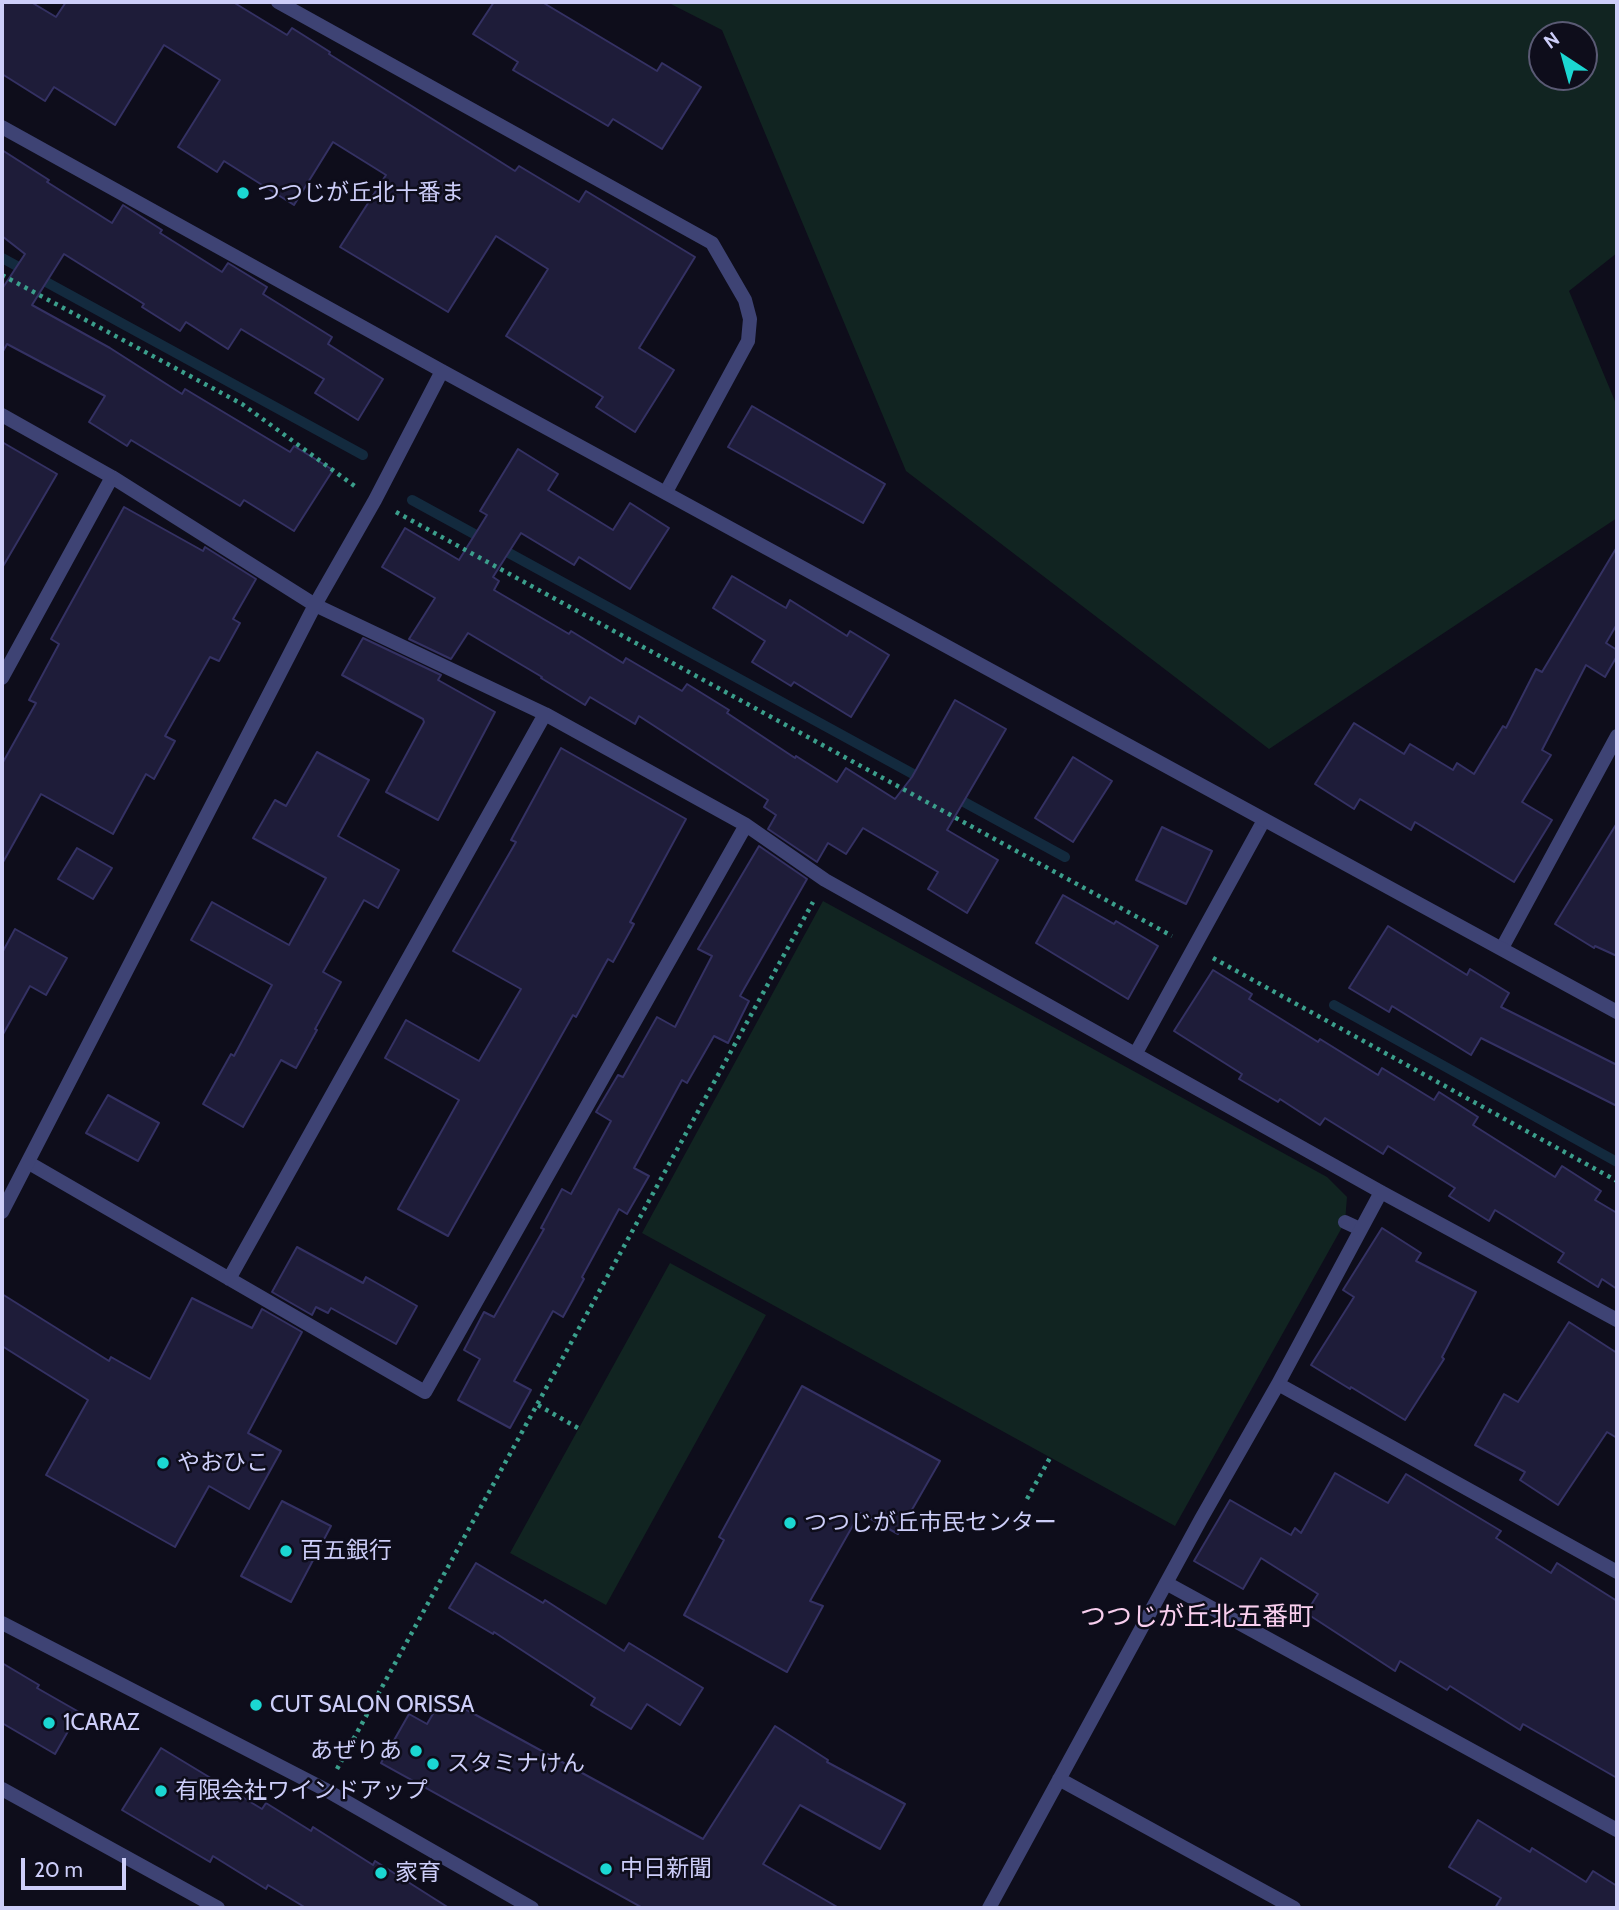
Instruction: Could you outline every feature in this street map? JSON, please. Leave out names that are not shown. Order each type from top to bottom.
[{"type":"street","points":[[278,2],[712,243],[745,300],[750,319],[748,341],[666,492]]},
{"type":"street","points":[[2,127],[442,371],[1617,1012]]},
{"type":"street","points":[[2,1212],[314,605],[375,500],[442,371]]},
{"type":"street","points":[[2,415],[113,477],[314,605],[545,714],[746,825],[825,880],[1381,1192],[1617,1320]]},
{"type":"street","points":[[2,678],[6,660],[113,477]]},
{"type":"street","points":[[229,1279],[545,714]]},
{"type":"street","points":[[1502,948],[1617,737]]},
{"type":"street","points":[[1136,1053],[1264,820]]},
{"type":"street","points":[[29,1163],[425,1392],[746,825]]},
{"type":"street","points":[[989,1908],[1381,1192]]},
{"type":"street","points":[[1345,1222],[1360,1229]]},
{"type":"street","points":[[1278,1384],[1617,1572]]},
{"type":"street","points":[[1166,1583],[1617,1830]]},
{"type":"street","points":[[2,1623],[326,1790],[532,1908]]},
{"type":"street","points":[[1059,1779],[1294,1908]]},
{"type":"street","points":[[2,1789],[218,1908]]},
{"type":"path","points":[[2,275],[242,404],[375,500],[1617,1181]]},
{"type":"path","points":[[326,1790],[825,880]]},
{"type":"path","points":[[538,1405],[578,1428]]},
{"type":"path","points":[[1027,1499],[1051,1456]]},
{"type":"green space","points":[[667,2],[1617,2],[1617,253],[1569,291],[1617,406],[1617,518],[1269,749],[906,471],[722,30]]},
{"type":"green space","points":[[823,901],[1327,1177],[1347,1197],[1345,1222],[1175,1526],[642,1233]]},
{"type":"green space","points":[[670,1263],[766,1315],[606,1605],[510,1553]]},
{"type":"building","points":[[2,2],[31,2],[56,17],[66,2],[233,2],[287,35],[292,28],[515,171],[519,166],[579,202],[586,191],[695,257],[639,348],[674,370],[635,432],[596,407],[603,397],[506,336],[548,269],[496,236],[448,312],[340,247],[386,175],[333,142],[294,205],[224,161],[217,172],[178,147],[220,80],[164,45],[115,125],[54,87],[45,101],[2,74]]},
{"type":"building","points":[[494,2],[542,2],[657,71],[662,63],[701,87],[662,149],[613,119],[608,126],[513,70],[518,62],[473,34]]},
{"type":"building","points":[[2,150],[112,223],[123,205],[162,230],[160,233],[222,272],[228,263],[233,266],[267,287],[263,294],[332,337],[328,344],[383,379],[358,420],[315,393],[324,379],[241,329],[228,349],[186,322],[180,331],[142,307],[144,304],[64,254],[32,305],[110,348],[182,394],[185,389],[290,452],[294,446],[333,470],[294,531],[244,500],[240,506],[131,440],[127,446],[89,422],[105,396],[7,344],[2,353],[2,289],[25,254],[2,236]]},
{"type":"building","points":[[752,406],[885,484],[863,523],[728,447]]},
{"type":"building","points":[[2,442],[57,474],[2,568]]},
{"type":"building","points":[[518,449],[558,474],[548,490],[613,530],[630,503],[669,528],[630,589],[579,557],[574,565],[521,533],[493,577],[499,581],[494,590],[569,634],[571,631],[623,663],[626,658],[682,691],[687,684],[729,710],[727,713],[795,758],[796,756],[837,782],[846,768],[895,799],[912,777],[955,700],[1006,729],[947,830],[998,860],[967,913],[928,889],[938,872],[863,828],[846,854],[828,843],[817,862],[768,829],[776,815],[764,807],[768,800],[639,716],[635,724],[590,697],[585,705],[468,633],[451,659],[409,639],[435,598],[382,567],[405,528],[459,560],[487,515],[480,511]]},
{"type":"building","points":[[124,507],[203,551],[205,547],[256,579],[233,619],[240,623],[219,661],[210,657],[165,736],[175,741],[154,779],[146,774],[113,834],[41,794],[2,864],[2,764],[36,703],[29,700],[59,644],[51,639]]},
{"type":"building","points":[[1617,547],[1617,624],[1606,643],[1617,650],[1617,656],[1605,677],[1586,665],[1542,750],[1551,755],[1522,802],[1552,820],[1514,882],[1415,822],[1411,830],[1360,799],[1354,809],[1315,784],[1354,723],[1404,754],[1410,744],[1453,770],[1457,763],[1474,774],[1503,726],[1506,728],[1536,669],[1542,672]]},
{"type":"building","points":[[732,576],[786,608],[790,600],[847,636],[850,631],[889,655],[851,717],[794,682],[791,686],[752,662],[765,641],[713,608]]},
{"type":"building","points":[[363,638],[441,675],[438,680],[495,712],[438,820],[386,792],[424,722],[423,719],[342,675]]},
{"type":"building","points":[[561,748],[686,819],[630,922],[634,924],[613,962],[608,959],[576,1017],[573,1015],[448,1236],[398,1209],[459,1100],[385,1058],[406,1020],[479,1061],[521,989],[453,951],[516,842],[511,840]]},
{"type":"building","points":[[317,752],[369,780],[338,836],[399,870],[378,908],[364,900],[323,972],[341,982],[296,1068],[281,1060],[243,1127],[203,1104],[231,1054],[234,1056],[272,985],[191,940],[212,902],[289,945],[326,878],[253,838],[275,800],[286,806]]},
{"type":"building","points":[[1073,757],[1112,781],[1073,842],[1035,818]]},
{"type":"building","points":[[1617,823],[1617,956],[1595,946],[1594,948],[1555,924]]},
{"type":"building","points":[[1162,827],[1212,851],[1186,904],[1136,880]]},
{"type":"building","points":[[759,846],[807,879],[740,996],[749,1001],[728,1043],[714,1036],[687,1083],[682,1080],[634,1168],[649,1176],[627,1214],[619,1209],[563,1317],[553,1311],[514,1381],[531,1390],[510,1428],[458,1400],[480,1359],[464,1350],[484,1312],[494,1317],[544,1229],[541,1228],[562,1189],[571,1194],[611,1121],[596,1112],[618,1075],[623,1077],[657,1017],[675,1027],[712,956],[698,949]]},
{"type":"building","points":[[77,848],[112,868],[93,899],[58,879]]},
{"type":"building","points":[[1063,895],[1114,924],[1116,921],[1158,946],[1128,999],[1036,943]]},
{"type":"building","points":[[1388,926],[1467,975],[1470,969],[1509,993],[1501,1007],[1617,1065],[1617,1106],[1481,1038],[1471,1055],[1392,1006],[1389,1012],[1349,988]]},
{"type":"building","points":[[15,929],[67,958],[46,995],[30,986],[2,1036],[2,953]]},
{"type":"building","points":[[1213,970],[1252,994],[1249,999],[1378,1075],[1382,1068],[1434,1100],[1439,1092],[1478,1117],[1473,1125],[1555,1177],[1562,1166],[1601,1191],[1595,1200],[1617,1213],[1617,1289],[1602,1279],[1598,1287],[1558,1262],[1564,1253],[1495,1210],[1489,1221],[1449,1196],[1455,1188],[1388,1146],[1383,1154],[1325,1118],[1320,1125],[1280,1099],[1278,1102],[1239,1079],[1242,1074],[1174,1031]]},
{"type":"building","points":[[108,1095],[159,1123],[138,1161],[86,1133]]},
{"type":"building","points":[[1382,1228],[1421,1253],[1416,1261],[1476,1292],[1442,1357],[1444,1359],[1405,1420],[1311,1365],[1354,1297],[1343,1290]]},
{"type":"building","points":[[297,1247],[363,1283],[366,1277],[417,1306],[396,1344],[331,1308],[328,1313],[316,1307],[312,1315],[272,1292]]},
{"type":"building","points":[[2,1294],[109,1361],[111,1357],[150,1379],[192,1298],[252,1328],[262,1309],[302,1332],[248,1433],[281,1451],[249,1509],[209,1486],[175,1547],[46,1475],[88,1400],[2,1346]]},
{"type":"building","points":[[1569,1322],[1617,1353],[1617,1438],[1607,1432],[1558,1505],[1520,1480],[1525,1472],[1475,1445],[1504,1394],[1518,1402]]},
{"type":"building","name":"つつじが丘市民センター","points":[[802,1386],[940,1461],[898,1534],[860,1513],[810,1601],[823,1606],[787,1672],[684,1615],[724,1540],[719,1537]]},
{"type":"building","points":[[1335,1473],[1388,1503],[1406,1474],[1501,1531],[1496,1538],[1551,1573],[1557,1563],[1617,1601],[1617,1778],[1523,1724],[1520,1730],[1450,1686],[1447,1690],[1400,1661],[1395,1671],[1306,1613],[1318,1594],[1261,1558],[1243,1589],[1194,1561],[1230,1500],[1291,1535],[1295,1528],[1301,1533]]},
{"type":"building","name":"百五銀行","points":[[282,1501],[331,1526],[291,1602],[241,1576]]},
{"type":"building","points":[[476,1563],[543,1603],[545,1600],[624,1651],[629,1643],[703,1688],[680,1725],[647,1704],[631,1729],[591,1705],[595,1698],[494,1632],[493,1634],[449,1608]]},
{"type":"building","points":[[2,1663],[39,1685],[37,1688],[79,1712],[55,1754],[2,1723]]},
{"type":"building","points":[[443,1697],[703,1839],[775,1726],[828,1760],[827,1762],[905,1804],[880,1849],[800,1805],[763,1864],[839,1908],[643,1908],[381,1763],[409,1714],[427,1724]]},
{"type":"building","points":[[161,1748],[262,1809],[266,1803],[311,1831],[313,1827],[373,1865],[375,1861],[449,1908],[306,1908],[268,1885],[266,1889],[213,1856],[210,1862],[122,1810]]},
{"type":"building","points":[[1478,1820],[1530,1852],[1532,1848],[1586,1882],[1593,1871],[1617,1886],[1617,1908],[1495,1908],[1501,1898],[1449,1867]]},
{"type":"waterway","points":[[2,258],[363,455]]},
{"type":"waterway","points":[[412,500],[924,780]]},
{"type":"waterway","points":[[953,796],[1065,857]]},
{"type":"waterway","points":[[1334,1005],[1617,1162]]},
{"type":"place","name":"つつじが丘北十番ま","points":[[243,193]]},
{"type":"place","name":"やおひこ","points":[[163,1463]]},
{"type":"place","name":"つつじが丘市民センター","points":[[790,1523]]},
{"type":"place","name":"百五銀行","points":[[286,1551]]},
{"type":"place","name":"CUT SALON ORISSA","points":[[256,1705]]},
{"type":"place","name":"1CARAZ","points":[[49,1723]]},
{"type":"place","name":"あぜりあ","points":[[416,1751]]},
{"type":"place","name":"スタミナけん","points":[[433,1764]]},
{"type":"place","name":"有限会社ワインドアップ","points":[[161,1791]]},
{"type":"place","name":"中日新聞","points":[[606,1869]]},
{"type":"place","name":"家育","points":[[381,1873]]},
{"type":"district","name":"つつじが丘北五番町","points":[[1197,1617]]}]
